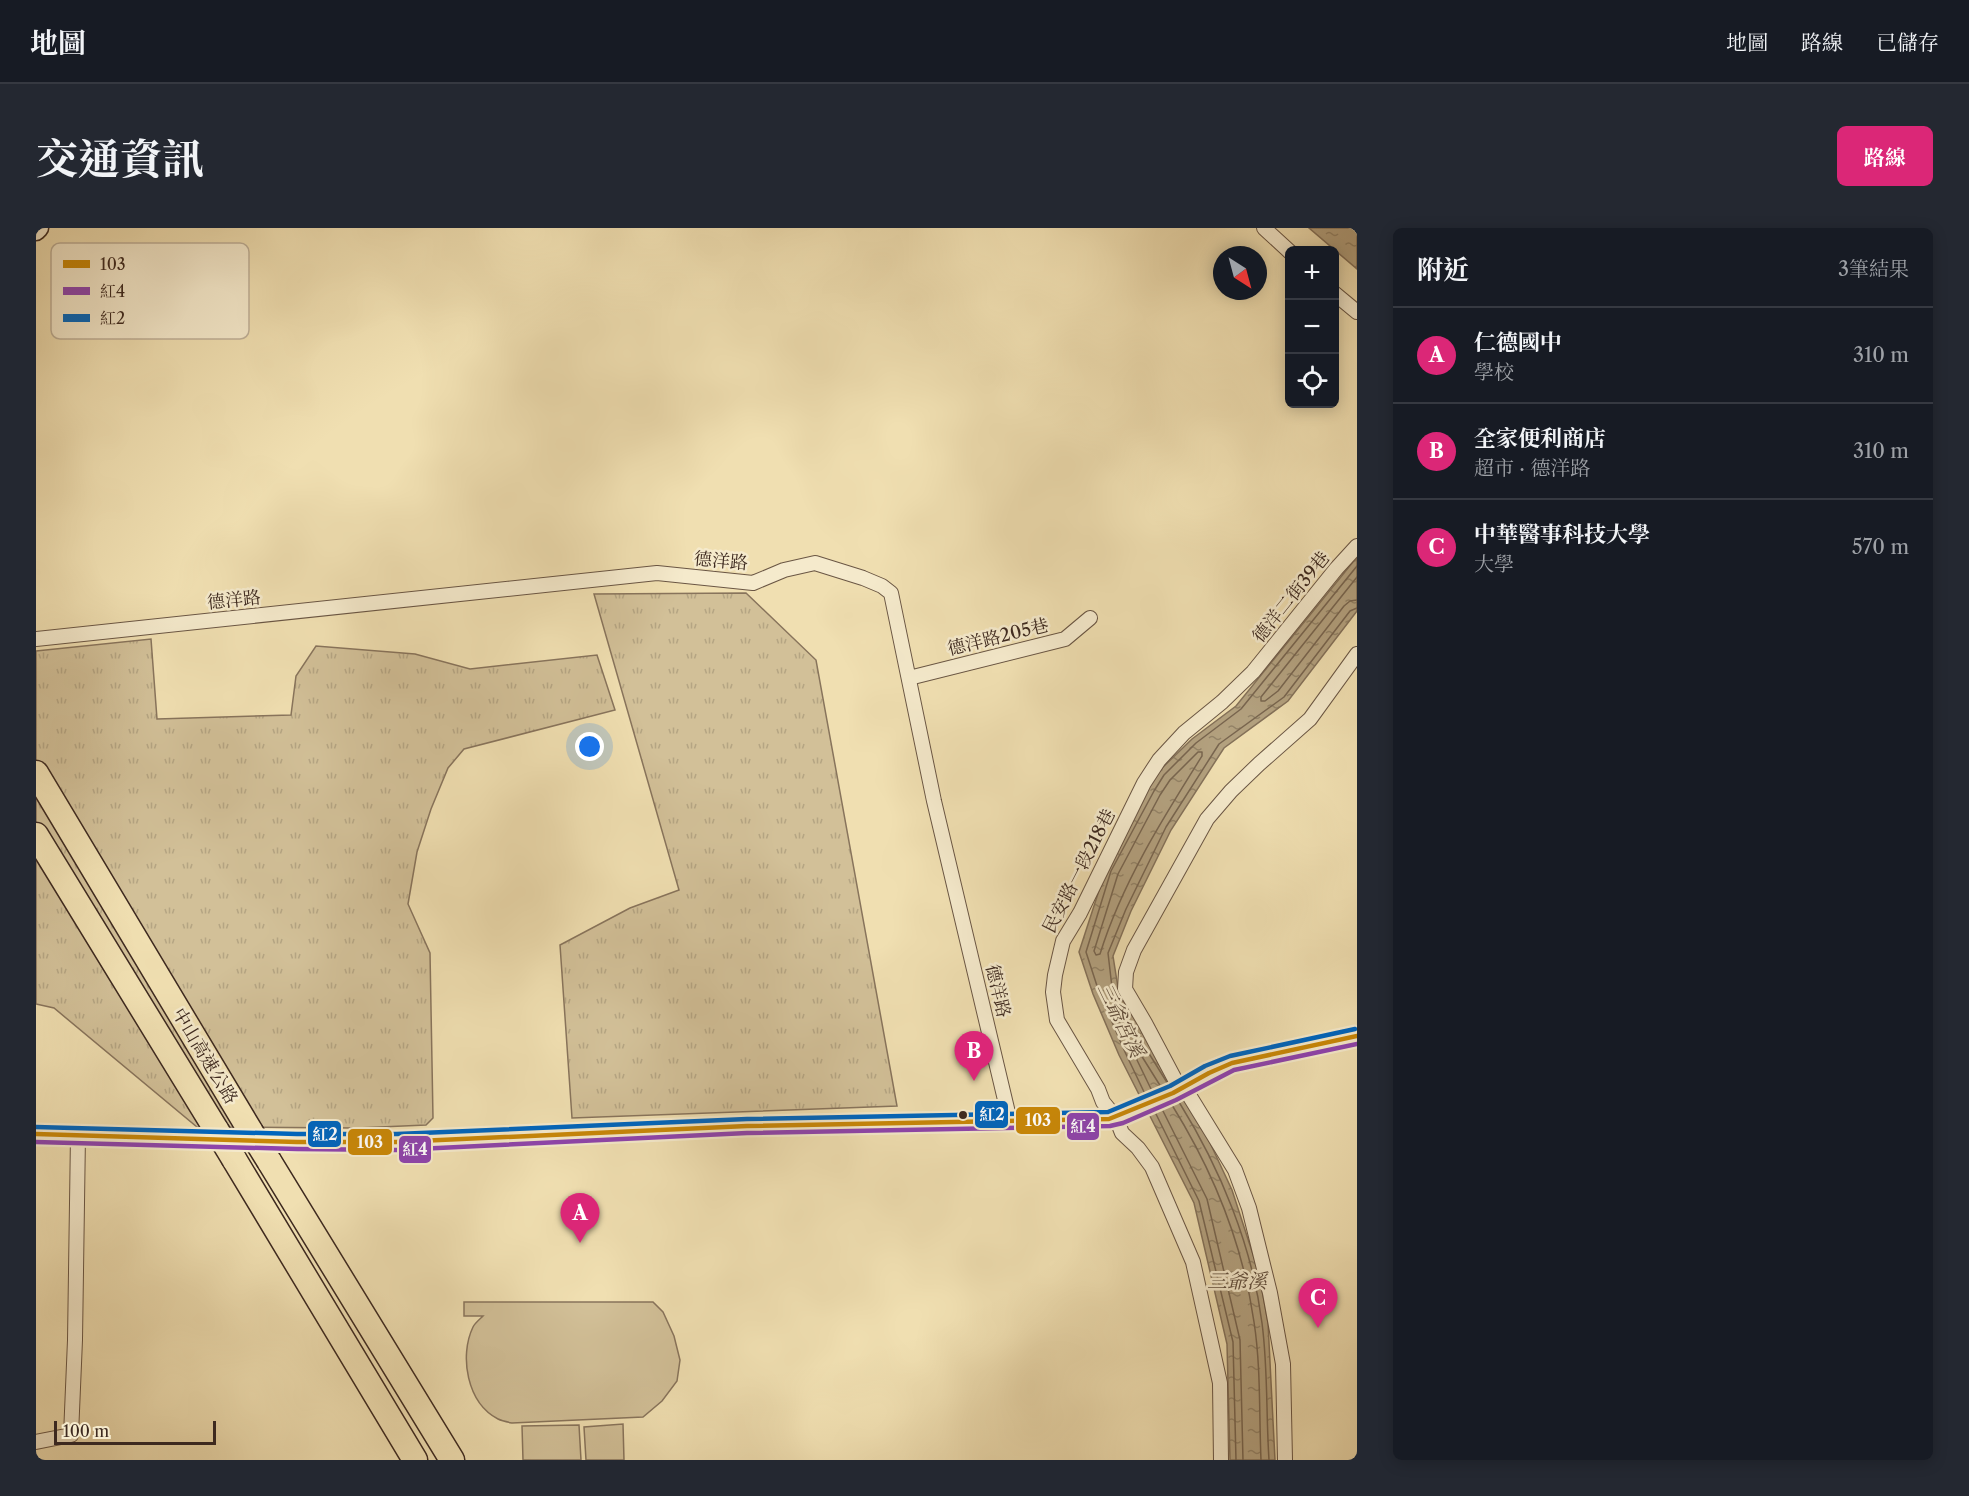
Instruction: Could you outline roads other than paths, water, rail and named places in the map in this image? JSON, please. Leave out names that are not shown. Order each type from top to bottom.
[{"type":"highway","name":"中山高速公路","points":[[36,773],[251,1132],[452,1460]]},
{"type":"highway","name":"中山高速公路","points":[[36,835],[206,1135],[234,1159],[416,1460]]},
{"type":"street","points":[[1264,228],[1285,247]]},
{"type":"street","points":[[1339,296],[1357,312]]},
{"type":"street","name":"德洋二街39巷","points":[[1253,672],[1328,578],[1357,546]]},
{"type":"street","name":"德洋路","points":[[36,639],[657,573],[753,583],[784,570],[815,562],[882,586],[891,594],[934,801],[1010,1122]]},
{"type":"street","name":"德洋路205巷","points":[[909,678],[1065,639],[1090,618]]},
{"type":"street","points":[[1285,1460],[1283,1364],[1270,1293],[1249,1208],[1235,1170],[1179,1090],[1125,989],[1126,972],[1134,950],[1211,814],[1261,761],[1310,719],[1357,654]]},
{"type":"street","name":"民安路一段218巷","points":[[1221,1460],[1220,1383],[1192,1262],[1152,1167],[1138,1148],[1122,1133],[1118,1117],[1103,1102],[1098,1089],[1058,1020],[1053,992],[1061,947],[1144,783],[1159,760],[1184,733],[1222,702],[1253,672]]},
{"type":"street","points":[[283,1141],[397,1142],[747,1126],[1069,1121],[1118,1117],[1232,1063],[1357,1036]]},
{"type":"street","points":[[36,1134],[206,1135]]},
{"type":"street","points":[[36,1442],[71,1435],[78,1135]]},
{"type":"water","points":[[1309,228],[1354,228],[1357,230],[1357,269],[1339,254],[1339,246],[1330,246]]},
{"type":"water","name":"三爺溪","points":[[1357,557],[1357,611],[1288,701],[1224,748],[1171,830],[1131,911],[1113,956],[1119,994],[1204,1130],[1232,1190],[1259,1273],[1268,1323],[1275,1460],[1230,1460],[1227,1344],[1194,1203],[1119,1055],[1093,994],[1079,952],[1106,869],[1159,771],[1192,739],[1236,706]]},
{"type":"tunnel","points":[[196,1138],[283,1141]]},
{"type":"place","name":"全家便利商店","points":[[974,1081]]},
{"type":"place","name":"仁德國中","points":[[580,1243]]},
{"type":"place","name":"中華醫事科技大學","points":[[1318,1328]]},
{"type":"water label","name":"三爺宮溪","points":[[1121,1020]]}]
